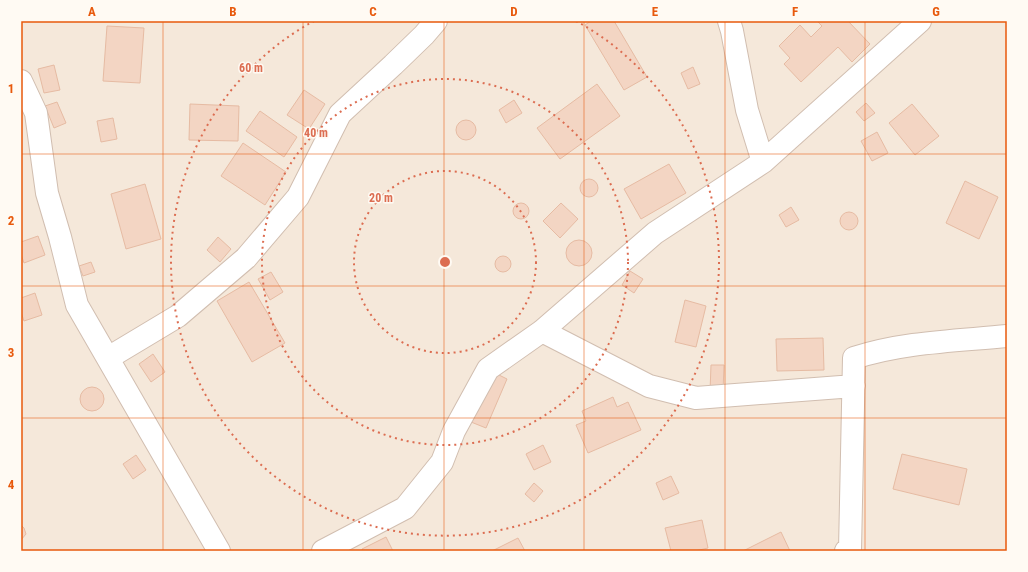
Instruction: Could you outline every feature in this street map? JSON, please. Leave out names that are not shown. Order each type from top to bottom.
[{"type":"street","points":[[108,358],[178,316],[246,258],[298,197],[340,114],[424,36],[436,21]]},
{"type":"street","points":[[729,21],[747,110],[763,162]]},
{"type":"street","points":[[323,551],[405,508],[442,462],[454,431],[488,369],[542,331],[655,233],[763,162],[920,21]]},
{"type":"street","points":[[21,81],[36,113],[47,193],[77,305],[219,551]]},
{"type":"street","points":[[542,331],[649,386],[696,398],[854,386]]},
{"type":"street","points":[[846,551],[850,550],[854,358],[877,351],[912,345],[1007,336]]},
{"type":"shaded area","points":[[21,21],[1007,21],[1007,551],[21,551]]},
{"type":"building","points":[[591,21],[614,21],[647,77],[624,90],[585,25]]},
{"type":"building","points":[[817,21],[848,21],[870,44],[852,62],[838,47],[801,82],[784,64],[790,58],[779,46],[800,25],[811,37],[822,26]]},
{"type":"building","points":[[107,26],[144,28],[140,83],[103,81]]},
{"type":"building","points":[[54,65],[60,90],[44,93],[38,69]]},
{"type":"building","points":[[693,67],[700,84],[688,89],[681,73]]},
{"type":"building","points":[[597,84],[620,116],[560,159],[537,128]]},
{"type":"building","points":[[304,90],[325,104],[309,129],[287,115]]},
{"type":"building","points":[[514,100],[522,113],[506,123],[499,110]]},
{"type":"building","points":[[57,102],[66,123],[54,128],[45,106]]},
{"type":"building","points":[[866,103],[875,113],[864,121],[856,112]]},
{"type":"building","points":[[190,104],[239,106],[238,141],[189,140]]},
{"type":"building","points":[[912,104],[939,136],[915,155],[889,123]]},
{"type":"building","points":[[260,111],[297,137],[284,157],[246,131]]},
{"type":"building","points":[[113,118],[117,139],[101,142],[97,121]]},
{"type":"building","points":[[466,120],[473,123],[476,130],[473,137],[466,140],[459,137],[456,130],[459,123]]},
{"type":"building","points":[[877,132],[888,153],[872,161],[861,141]]},
{"type":"building","points":[[243,143],[286,172],[265,205],[221,176]]},
{"type":"building","points":[[669,164],[686,193],[641,219],[624,189]]},
{"type":"building","points":[[589,179],[595,182],[598,188],[595,194],[589,197],[583,194],[580,188],[583,182]]},
{"type":"building","points":[[965,181],[998,197],[979,239],[946,223]]},
{"type":"building","points":[[145,184],[161,239],[126,249],[111,194]]},
{"type":"building","points":[[521,203],[527,205],[529,211],[527,217],[521,219],[515,217],[513,211],[515,205]]},
{"type":"building","points":[[561,203],[578,219],[560,238],[543,221]]},
{"type":"building","points":[[791,207],[799,220],[786,227],[779,215]]},
{"type":"building","points":[[845,212],[853,212],[858,217],[856,228],[853,230],[845,230],[840,225],[840,217]]},
{"type":"building","points":[[38,236],[45,255],[24,263],[21,254],[21,242]]},
{"type":"building","points":[[218,237],[231,249],[220,262],[207,250]]},
{"type":"building","points":[[579,240],[588,244],[592,253],[588,262],[579,266],[570,262],[566,253],[570,244]]},
{"type":"building","points":[[500,256],[506,256],[511,261],[509,270],[506,272],[500,272],[495,267],[495,261]]},
{"type":"building","points":[[91,262],[95,272],[83,276],[79,266]]},
{"type":"building","points":[[630,271],[643,279],[634,293],[622,285]]},
{"type":"building","points":[[271,272],[283,292],[270,300],[258,279]]},
{"type":"building","points":[[249,282],[285,343],[252,362],[217,301]]},
{"type":"building","points":[[35,293],[42,315],[24,321],[21,312],[21,298]]},
{"type":"building","points":[[685,300],[706,306],[696,347],[675,342]]},
{"type":"building","points":[[823,338],[824,370],[777,371],[776,339]]},
{"type":"building","points":[[153,354],[165,372],[151,382],[139,364]]},
{"type":"building","points":[[711,365],[724,365],[723,392],[710,392]]},
{"type":"building","points":[[493,372],[507,379],[486,428],[471,422]]},
{"type":"building","points":[[92,387],[100,391],[104,399],[100,407],[92,411],[84,407],[80,399],[84,391]]},
{"type":"building","points":[[613,397],[617,407],[628,402],[641,430],[588,453],[576,425],[586,421],[582,411]]},
{"type":"building","points":[[543,445],[551,462],[534,470],[526,454]]},
{"type":"building","points":[[902,454],[967,469],[959,505],[893,489]]},
{"type":"building","points":[[136,455],[146,470],[133,479],[123,464]]},
{"type":"building","points":[[671,476],[679,493],[663,500],[656,483]]},
{"type":"building","points":[[534,483],[543,491],[534,502],[525,494]]},
{"type":"building","points":[[702,520],[708,548],[695,551],[671,551],[665,528]]},
{"type":"building","points":[[21,525],[26,534],[21,540]]},
{"type":"building","points":[[781,532],[790,551],[743,551]]},
{"type":"building","points":[[386,537],[393,551],[363,551],[362,549]]},
{"type":"building","points":[[518,538],[525,551],[492,551]]}]
